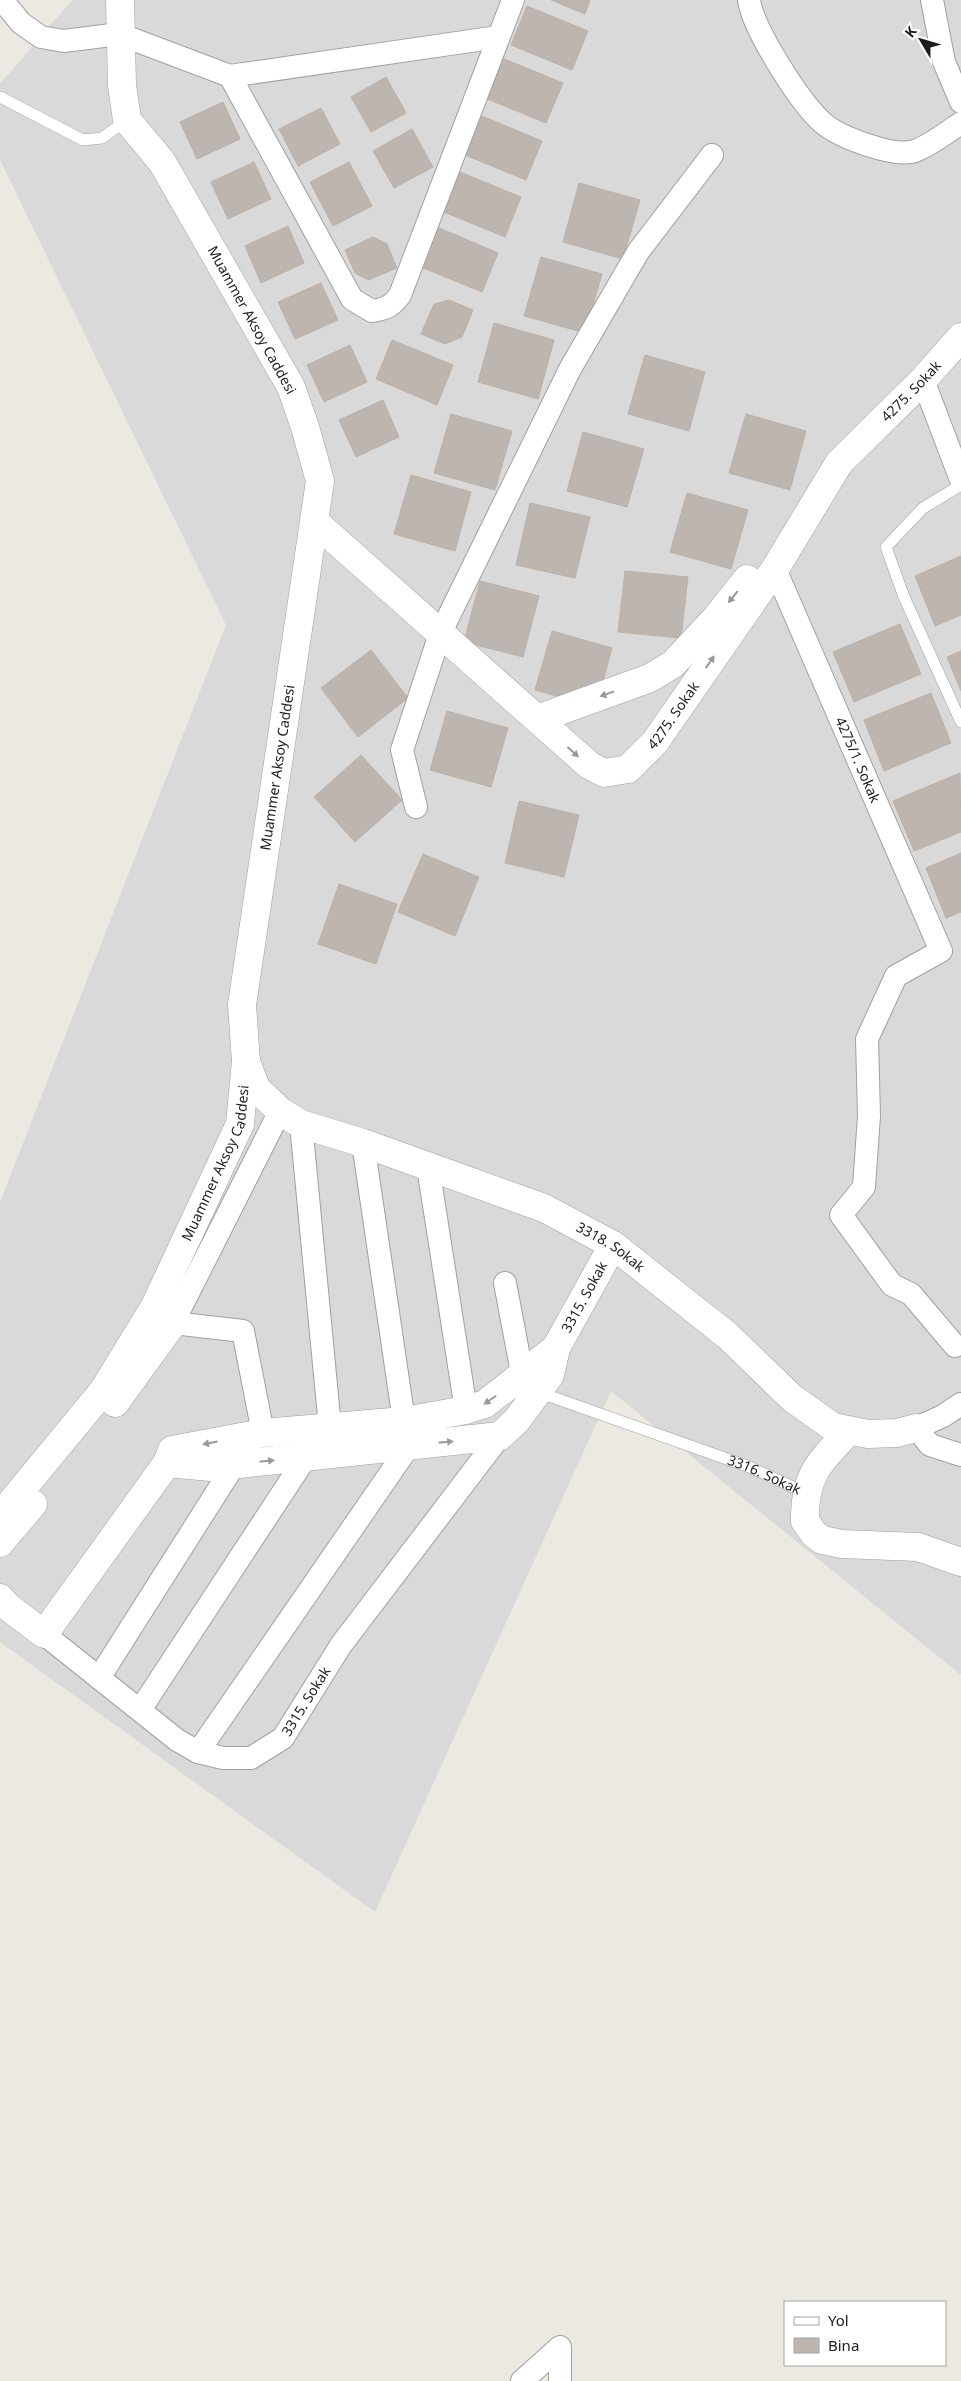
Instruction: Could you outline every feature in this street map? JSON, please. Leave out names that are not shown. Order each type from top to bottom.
[{"type":"street","points":[[2,0],[21,23],[41,37],[64,42],[119,34],[230,76],[498,37]]},
{"type":"street","points":[[120,0],[119,34],[127,120]]},
{"type":"street","points":[[230,76],[352,299],[372,312],[386,309],[393,305],[400,295],[513,0]]},
{"type":"street","points":[[749,0],[751,11],[767,43],[796,90],[823,123],[855,141],[887,150],[914,151],[961,124]]},
{"type":"street","points":[[932,0],[944,62],[961,102]]},
{"type":"street","name":"Muammer Aksoy Caddesi","points":[[0,1516],[103,1391],[155,1306],[240,1124],[246,1061],[242,1005],[320,481],[305,427],[291,387],[162,162],[127,120]]},
{"type":"street","points":[[416,807],[402,750],[440,634],[570,369],[638,252],[712,155]]},
{"type":"street","name":"4275. Sokak","points":[[315,522],[589,765],[604,773],[628,769],[655,742],[775,569],[839,464],[923,380],[961,337]]},
{"type":"street","points":[[923,380],[961,480]]},
{"type":"street","points":[[537,719],[650,678],[673,664],[716,618],[839,464]]},
{"type":"street","name":"4275/1. Sokak","points":[[775,569],[941,951],[896,976],[867,1039],[870,1116],[864,1187],[841,1215],[892,1286],[911,1294],[955,1346]]},
{"type":"street","name":"3318. Sokak","points":[[246,1061],[256,1088],[290,1118],[544,1208],[613,1245],[728,1336],[792,1398],[834,1427],[868,1434],[897,1433],[916,1428],[944,1416],[961,1404]]},
{"type":"street","points":[[0,1543],[99,1426],[173,1324],[290,1118]]},
{"type":"street","points":[[290,1118],[330,1427]]},
{"type":"street","points":[[198,1752],[406,1433],[363,1143]]},
{"type":"street","points":[[428,1166],[466,1410]]},
{"type":"street","name":"3315. Sokak","points":[[530,1382],[550,1375],[556,1348],[613,1245]]},
{"type":"street","points":[[0,1598],[8,1607],[44,1634],[167,1463],[172,1450],[263,1433],[330,1427],[406,1433],[500,1436],[517,1420],[530,1382],[505,1283]]},
{"type":"street","points":[[173,1324],[243,1331],[263,1433]]},
{"type":"street","points":[[167,1463],[211,1467],[306,1457],[406,1433],[485,1404],[530,1382]]},
{"type":"street","points":[[916,1428],[930,1445],[961,1454]]},
{"type":"street","points":[[806,1492],[808,1482],[816,1469],[849,1431]]},
{"type":"street","name":"3315. Sokak","points":[[44,1634],[177,1740],[198,1752],[223,1758],[251,1758],[283,1738],[341,1645],[500,1436]]},
{"type":"street","points":[[140,1710],[306,1457]]},
{"type":"street","points":[[99,1678],[234,1465]]},
{"type":"street","name":"3316. Sokak","points":[[806,1492],[805,1521],[814,1534],[822,1540],[864,1546],[918,1547],[961,1562]]},
{"type":"street","points":[[522,2381],[560,2346],[560,2381]]},
{"type":"lane","points":[[0,97],[83,140],[102,138],[127,120]]},
{"type":"lane","points":[[961,485],[923,508],[886,548],[904,597],[961,722]]},
{"type":"lane","name":"3316. Sokak","points":[[530,1382],[747,1466],[806,1492]]},
{"type":"shaded area","points":[[72,0],[961,0],[961,1675],[611,1391],[375,1912],[0,1642],[0,1202],[226,625],[0,160],[0,84]]},
{"type":"building","points":[[551,0],[590,0],[585,14]]},
{"type":"building","points":[[527,6],[588,31],[572,70],[511,45]]},
{"type":"building","points":[[502,58],[563,83],[546,123],[485,98]]},
{"type":"building","points":[[386,77],[406,113],[371,132],[351,97]]},
{"type":"building","points":[[223,102],[240,139],[197,159],[180,122]]},
{"type":"building","points":[[321,108],[340,144],[298,166],[279,129]]},
{"type":"building","points":[[482,116],[542,141],[526,180],[465,155]]},
{"type":"building","points":[[412,129],[433,167],[394,188],[373,151]]},
{"type":"building","points":[[254,162],[271,199],[228,219],[211,182]]},
{"type":"building","points":[[349,162],[372,206],[333,226],[310,182]]},
{"type":"building","points":[[460,172],[521,197],[505,237],[444,212]]},
{"type":"building","points":[[579,183],[640,200],[623,259],[563,242]]},
{"type":"building","points":[[288,226],[304,263],[261,283],[245,246]]},
{"type":"building","points":[[437,227],[498,253],[482,292],[421,267]]},
{"type":"building","points":[[373,237],[387,244],[397,268],[368,280],[355,273],[345,250]]},
{"type":"building","points":[[541,257],[602,274],[585,333],[524,316]]},
{"type":"building","points":[[321,283],[338,320],[295,339],[278,302]]},
{"type":"building","points":[[449,300],[473,310],[462,337],[445,344],[421,334],[434,304]]},
{"type":"building","points":[[494,323],[554,340],[538,399],[478,382]]},
{"type":"building","points":[[392,340],[453,365],[437,405],[376,379]]},
{"type":"building","points":[[350,345],[367,382],[324,402],[307,365]]},
{"type":"building","points":[[645,355],[705,372],[689,431],[628,414]]},
{"type":"building","points":[[383,400],[399,437],[356,457],[339,420]]},
{"type":"building","points":[[451,414],[512,431],[495,490],[434,473]]},
{"type":"building","points":[[746,414],[806,431],[790,490],[729,473]]},
{"type":"building","points":[[583,432],[644,449],[627,507],[567,491]]},
{"type":"building","points":[[411,475],[471,492],[455,551],[394,534]]},
{"type":"building","points":[[687,493],[748,510],[731,569],[670,552]]},
{"type":"building","points":[[530,503],[590,517],[575,578],[516,565]]},
{"type":"building","points":[[961,556],[961,615],[935,626],[915,576]]},
{"type":"building","points":[[625,571],[688,577],[681,638],[618,632]]},
{"type":"building","points":[[480,581],[539,596],[523,657],[464,642]]},
{"type":"building","points":[[900,624],[921,674],[854,702],[833,652]]},
{"type":"building","points":[[552,631],[612,648],[596,707],[535,690]]},
{"type":"building","points":[[371,650],[408,698],[358,737],[321,688]]},
{"type":"building","points":[[961,651],[961,691],[947,657]]},
{"type":"building","points":[[931,693],[951,743],[884,771],[864,720]]},
{"type":"building","points":[[447,711],[508,728],[491,787],[430,770]]},
{"type":"building","points":[[361,755],[402,800],[355,842],[314,797]]},
{"type":"building","points":[[960,773],[961,832],[914,851],[893,801]]},
{"type":"building","points":[[519,801],[579,815],[564,877],[505,863]]},
{"type":"building","points":[[961,853],[961,912],[946,918],[926,868]]},
{"type":"building","points":[[423,854],[479,877],[455,936],[398,912]]},
{"type":"building","points":[[339,884],[397,904],[376,964],[318,944]]}]
